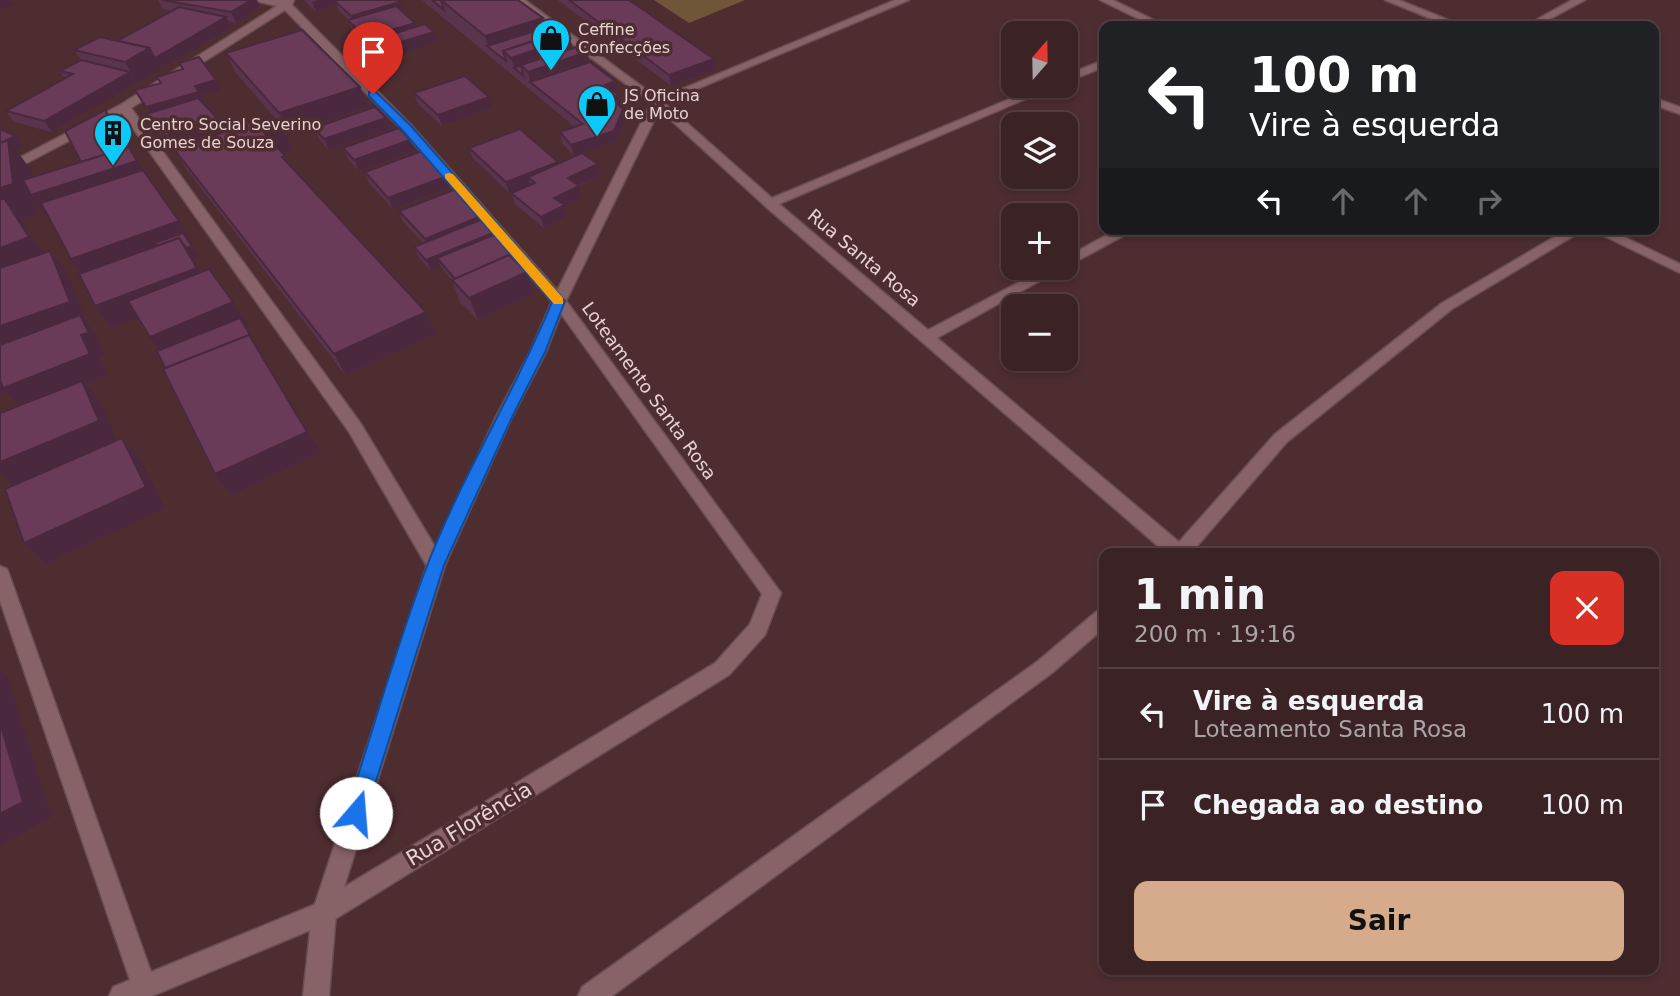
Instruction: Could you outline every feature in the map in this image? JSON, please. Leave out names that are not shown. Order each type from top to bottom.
[{"type":"street","points":[[256,0],[289,2]]},
{"type":"street","name":"Rua Santa Rosa","points":[[519,0],[657,102],[770,203],[1173,548]]},
{"type":"street","points":[[316,996],[324,913],[436,565],[504,417],[538,352],[559,301],[657,102],[904,0]]},
{"type":"street","points":[[1104,0],[1150,21]]},
{"type":"street","points":[[1390,0],[1445,21]]},
{"type":"street","points":[[1540,21],[1580,0]]},
{"type":"street","points":[[0,173],[124,107],[289,2]]},
{"type":"street","name":"Loteamento Santa Rosa","points":[[289,2],[407,128],[559,301],[772,593]]},
{"type":"street","points":[[1078,74],[1099,65]]},
{"type":"street","points":[[770,203],[1021,98]]},
{"type":"street","points":[[1659,103],[1680,111]]},
{"type":"street","points":[[124,107],[355,428],[436,565]]},
{"type":"street","points":[[1078,257],[1118,235]]},
{"type":"street","points":[[1183,548],[1281,438],[1447,306],[1568,235]]},
{"type":"street","points":[[1609,235],[1680,269]]},
{"type":"street","points":[[928,337],[1034,280]]},
{"type":"street","points":[[0,573],[144,986]]},
{"type":"street","name":"Rua Florência","points":[[122,996],[324,913],[722,669],[758,629],[772,593]]},
{"type":"street","points":[[591,996],[1045,667],[1099,621]]},
{"type":"shaded area","points":[[654,0],[745,0],[689,23]]},
{"type":"building","points":[[162,0],[251,0],[231,12]]},
{"type":"building","points":[[432,0],[441,0],[444,10]]},
{"type":"building","points":[[441,0],[518,0],[543,18],[485,36]]},
{"type":"building","points":[[569,0],[629,0],[714,59],[669,75]]},
{"type":"building","points":[[335,1],[400,2],[351,16]]},
{"type":"building","points":[[396,6],[415,23],[365,38],[348,20]]},
{"type":"building","points":[[179,7],[226,17],[155,58],[149,48],[117,41]]},
{"type":"building","points":[[425,24],[434,32],[381,48],[373,40]]},
{"type":"building","points":[[545,28],[554,34],[503,51],[506,61],[487,46]]},
{"type":"building","points":[[302,30],[360,87],[279,113],[226,53]]},
{"type":"building","points":[[561,32],[570,38],[511,58],[503,51]]},
{"type":"building","points":[[100,37],[149,48],[125,62],[74,50]]},
{"type":"building","points":[[580,46],[587,52],[528,72],[521,65]]},
{"type":"building","points":[[199,57],[216,80],[195,86],[199,92],[146,107],[135,90],[161,83],[157,77],[183,69],[179,63]]},
{"type":"building","points":[[81,60],[130,72],[44,121],[6,111],[73,74],[60,71]]},
{"type":"building","points":[[590,62],[615,81],[605,85],[619,95],[610,98],[623,109],[614,131],[571,145],[560,132],[583,124],[530,82]]},
{"type":"building","points":[[521,65],[523,75],[514,68]]},
{"type":"building","points":[[465,76],[489,97],[438,115],[414,93]]},
{"type":"building","points":[[198,98],[217,118],[165,136],[147,114]]},
{"type":"building","points":[[375,107],[386,118],[324,139],[314,128]]},
{"type":"building","points":[[105,110],[129,147],[81,162],[65,131]]},
{"type":"building","points":[[271,116],[282,128],[265,134],[285,156],[282,157],[426,312],[334,354],[174,149]]},
{"type":"building","points":[[399,128],[410,140],[354,160],[343,148]]},
{"type":"building","points":[[0,129],[16,136],[0,143]]},
{"type":"building","points":[[520,129],[558,162],[506,182],[469,148]]},
{"type":"building","points":[[8,140],[13,184],[0,188],[0,143]]},
{"type":"building","points":[[129,147],[137,161],[31,195],[23,180]]},
{"type":"building","points":[[422,151],[447,176],[388,198],[365,172]]},
{"type":"building","points":[[582,153],[598,164],[568,178],[579,186],[554,198],[565,205],[541,217],[511,193],[535,183],[528,177]]},
{"type":"building","points":[[143,170],[179,221],[71,259],[41,203]]},
{"type":"building","points":[[456,189],[484,215],[425,239],[399,211]]},
{"type":"building","points":[[4,198],[29,237],[0,248],[0,200]]},
{"type":"building","points":[[485,218],[498,231],[426,260],[414,247]]},
{"type":"building","points":[[501,232],[525,258],[517,262],[509,255],[455,279],[437,258]]},
{"type":"building","points":[[183,233],[192,246],[186,248],[179,238],[157,246],[155,243]]},
{"type":"building","points":[[179,238],[197,268],[95,306],[79,274]]},
{"type":"building","points":[[50,251],[70,302],[0,326],[0,268]]},
{"type":"building","points":[[509,255],[527,272],[469,298],[452,280]]},
{"type":"building","points":[[209,269],[233,302],[150,337],[128,301]]},
{"type":"building","points":[[80,315],[89,333],[81,335],[90,354],[3,388],[0,380],[0,345]]},
{"type":"building","points":[[240,318],[256,345],[249,335],[165,368],[157,351]]},
{"type":"building","points":[[249,335],[307,432],[215,474],[163,369]]},
{"type":"building","points":[[82,381],[99,421],[0,462],[0,413]]},
{"type":"building","points":[[122,438],[146,487],[24,543],[5,489]]},
{"type":"building","points":[[0,723],[23,802],[0,814]]},
{"type":"slow traffic","points":[[449,176],[558,301]]},
{"type":"place","name":"Ceffine Confecções","points":[[551,72]]},
{"type":"place","name":"JS Oficina de Moto","points":[[597,138]]},
{"type":"place","name":"Centro Social Severino Gomes de Souza","points":[[113,167]]},
{"type":"route","points":[[356,813],[436,565],[504,417],[538,352],[559,301],[407,128],[373,94]]}]
